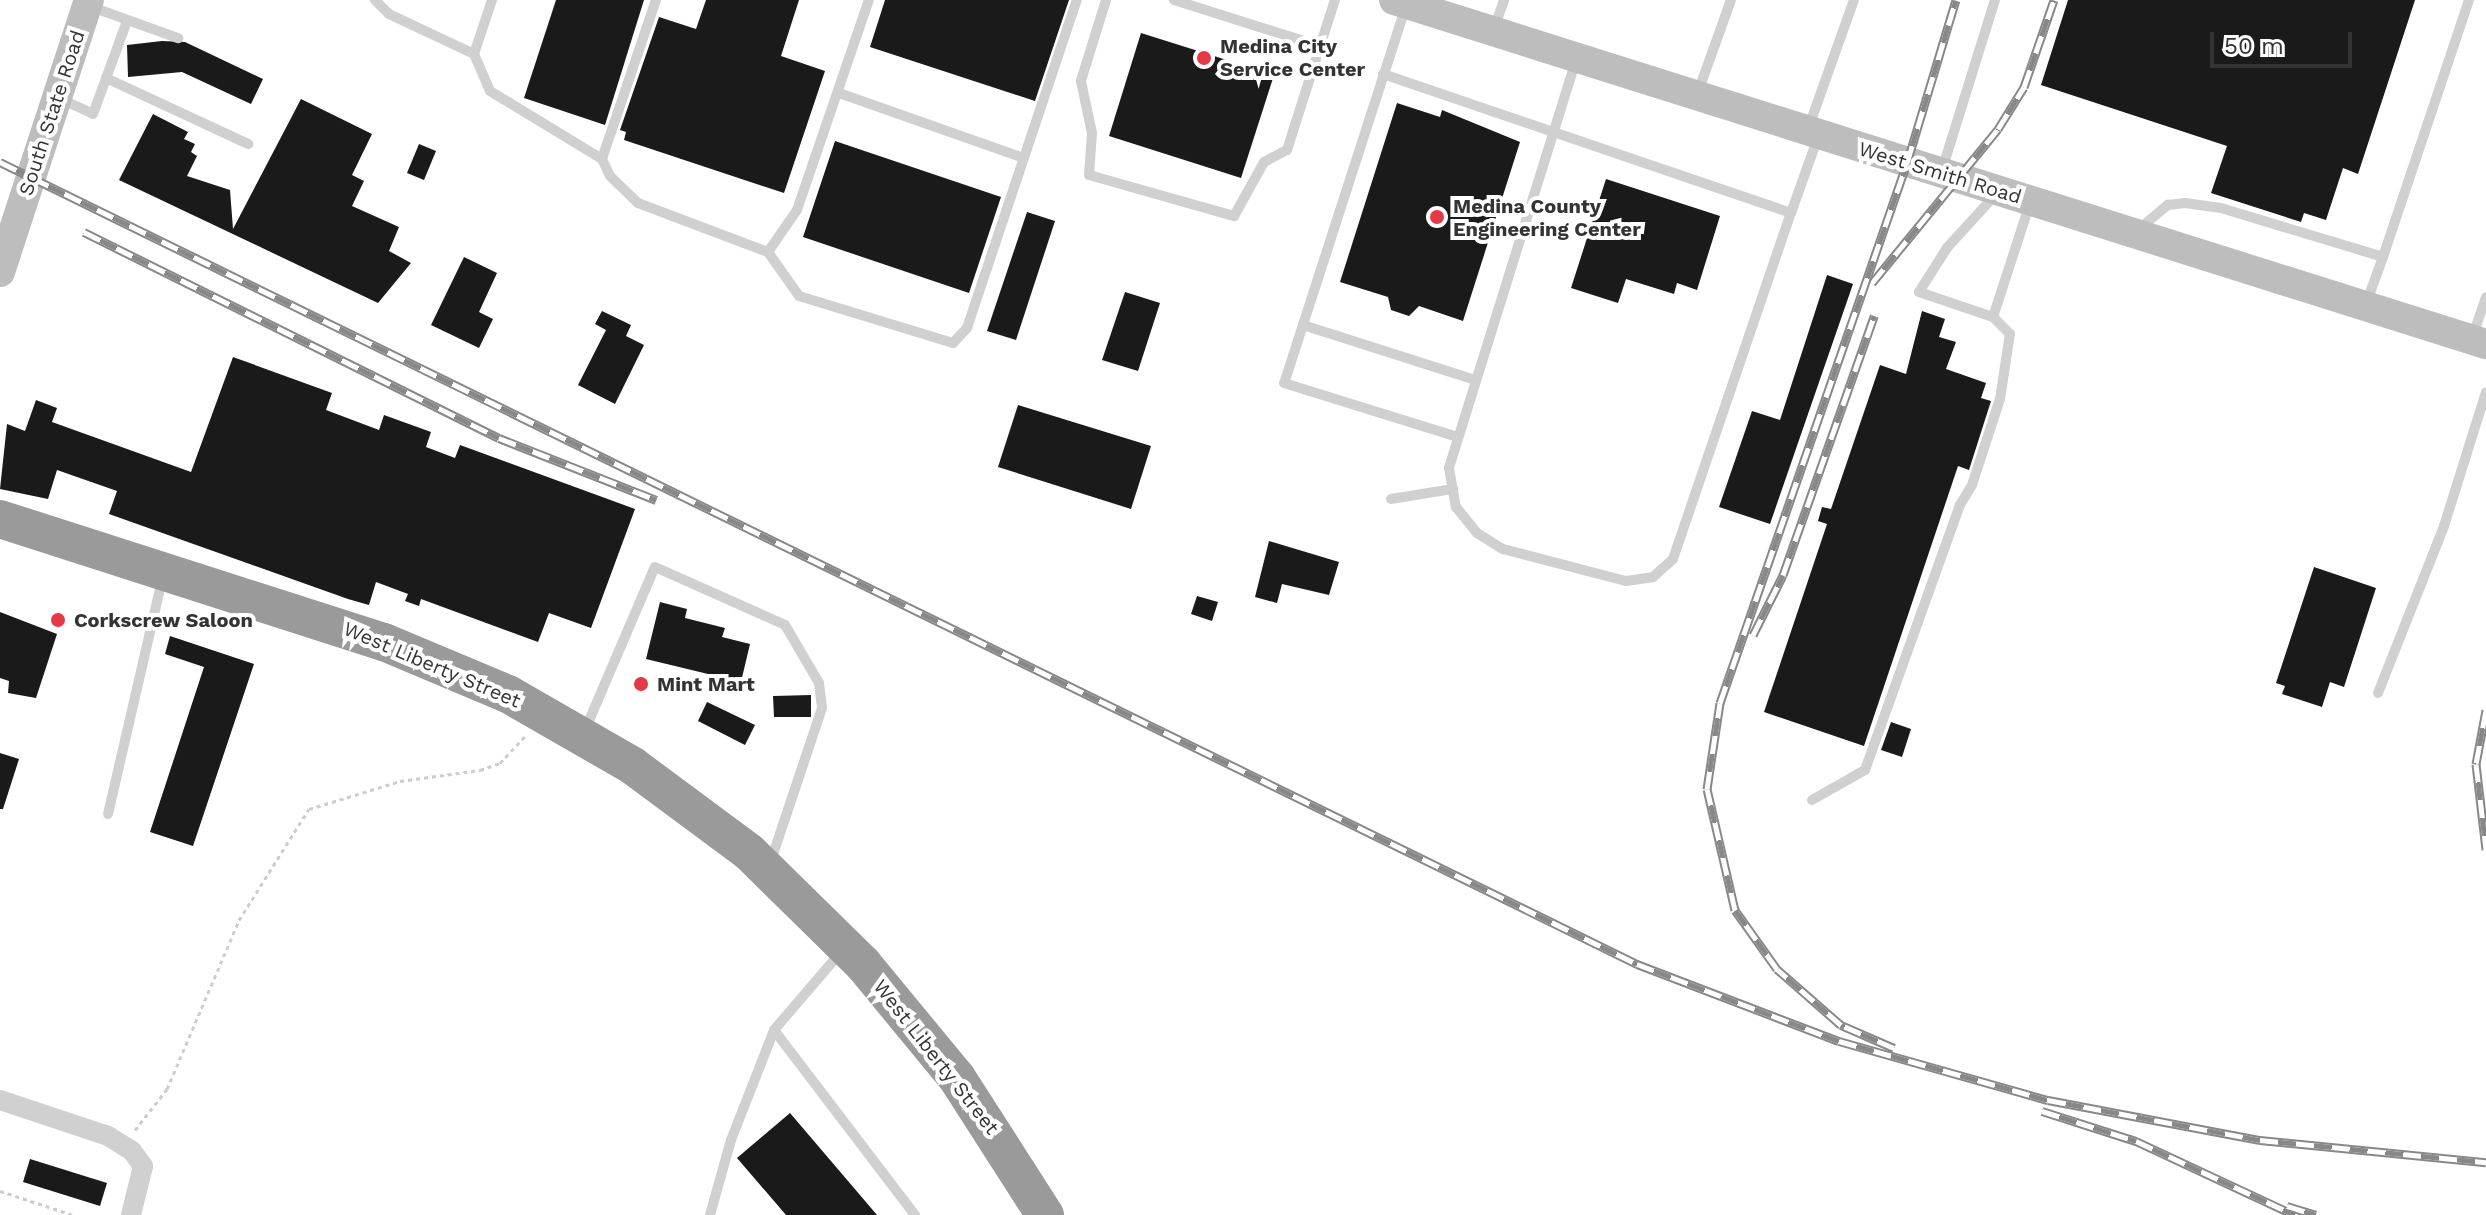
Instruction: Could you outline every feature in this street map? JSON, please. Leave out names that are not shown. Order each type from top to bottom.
[{"type":"highway","name":"West Liberty Street","points":[[0,519],[384,642],[542,712],[700,813],[768,869],[846,946],[957,1078],[1045,1215]]},
{"type":"street","name":"West Smith Road","points":[[1400,2],[2479,342]]},
{"type":"street","name":"South State Road","points":[[0,272],[88,3]]},
{"type":"street","points":[[0,1101],[114,1140],[143,1166],[131,1215]]},
{"type":"lane","points":[[375,0],[389,14],[474,54],[490,91],[602,159],[610,176],[638,203],[768,252],[799,296],[953,343],[967,328],[1077,0]]},
{"type":"lane","points":[[474,54],[492,0]]},
{"type":"lane","points":[[602,159],[656,0]]},
{"type":"lane","points":[[768,252],[797,210],[869,0]]},
{"type":"lane","points":[[1106,0],[1081,81],[1092,133],[1089,175],[1234,216],[1264,162],[1287,150],[1335,0]]},
{"type":"lane","points":[[1174,0],[1320,46]]},
{"type":"lane","points":[[1493,31],[1504,0]]},
{"type":"lane","points":[[1696,96],[1731,0]]},
{"type":"lane","points":[[1577,58],[1449,468],[1456,507],[1477,533],[1503,549],[1626,581],[1653,577],[1673,559],[1684,533],[1791,213],[1854,0]]},
{"type":"lane","points":[[1941,173],[1995,0]]},
{"type":"lane","points":[[2365,306],[2469,0]]},
{"type":"lane","points":[[1400,2],[1383,74],[1284,383],[1457,437]]},
{"type":"lane","points":[[88,3],[127,21],[178,38]]},
{"type":"lane","points":[[57,97],[93,114],[127,21]]},
{"type":"lane","points":[[1383,74],[1553,136],[1791,213]]},
{"type":"lane","points":[[106,78],[248,144]]},
{"type":"lane","points":[[839,93],[1024,158]]},
{"type":"lane","points":[[1812,800],[1865,770],[1960,505],[1972,485],[2000,399],[2010,334],[1993,317],[1919,292],[1947,248],[1999,191]]},
{"type":"lane","points":[[1993,317],[2030,201]]},
{"type":"lane","points":[[2134,233],[2168,205],[2185,203],[2221,208],[2383,257]]},
{"type":"lane","points":[[2479,342],[2486,299]]},
{"type":"lane","points":[[1303,325],[1475,380]]},
{"type":"lane","points":[[2378,693],[2444,526],[2486,392]]},
{"type":"lane","points":[[1391,499],[1453,489]]},
{"type":"lane","points":[[582,735],[655,567],[785,625],[819,683],[822,708],[768,869]]},
{"type":"lane","points":[[108,814],[165,570]]},
{"type":"lane","points":[[710,1215],[731,1140],[774,1030],[846,946]]},
{"type":"lane","points":[[774,1030],[915,1215]]},
{"type":"path","points":[[114,1140],[150,1117],[167,1089],[239,920],[302,816],[361,790],[500,763],[542,712]]},
{"type":"path","points":[[0,1191],[73,1215]]},
{"type":"building","points":[[556,0],[644,0],[605,125],[524,98]]},
{"type":"building","points":[[706,0],[799,0],[781,56],[825,71],[784,193],[624,140],[626,132],[620,130],[659,17],[696,29]]},
{"type":"building","points":[[885,0],[1069,0],[1035,101],[870,47]]},
{"type":"building","points":[[2068,0],[2415,0],[2358,174],[2343,168],[2326,220],[2304,213],[2301,222],[2211,193],[2227,146],[2041,85]]},
{"type":"building","points":[[1141,33],[1274,75],[1241,178],[1109,136]]},
{"type":"building","points":[[185,42],[263,79],[251,104],[182,72],[128,77],[127,45]]},
{"type":"building","points":[[301,99],[372,134],[352,175],[364,181],[352,206],[399,227],[389,251],[411,263],[378,303],[119,180],[153,114],[188,132],[184,139],[195,144],[191,152],[197,156],[187,176],[230,190],[233,229]]},
{"type":"building","name":"Medina County Engineering Center","points":[[1397,103],[1440,117],[1442,110],[1520,142],[1463,321],[1419,306],[1409,316],[1391,310],[1388,297],[1340,282]]},
{"type":"building","points":[[835,141],[1001,197],[969,293],[803,237]]},
{"type":"building","points":[[419,144],[436,151],[424,180],[407,173]]},
{"type":"building","points":[[1606,179],[1720,216],[1697,290],[1677,283],[1674,294],[1626,279],[1618,303],[1571,288]]},
{"type":"building","points":[[1027,212],[1055,221],[1016,340],[987,331]]},
{"type":"building","points":[[464,257],[497,273],[479,312],[493,319],[479,348],[431,325]]},
{"type":"building","points":[[1827,275],[1853,284],[1770,524],[1719,507],[1752,411],[1780,420]]},
{"type":"building","points":[[1125,292],[1160,303],[1138,371],[1102,360]]},
{"type":"building","points":[[602,311],[631,325],[626,336],[644,345],[615,404],[578,385],[606,330],[595,324]]},
{"type":"building","points":[[1922,311],[1945,319],[1939,337],[1956,342],[1946,369],[1986,383],[1981,398],[1991,401],[1969,470],[1958,466],[1864,746],[1764,712],[1827,524],[1818,521],[1822,507],[1831,509],[1880,365],[1906,374]]},
{"type":"building","points":[[233,357],[332,393],[326,410],[379,430],[384,415],[431,432],[426,447],[455,458],[460,445],[635,509],[591,628],[549,613],[538,642],[421,599],[419,606],[405,601],[408,594],[376,582],[369,605],[348,599],[109,514],[117,491],[57,470],[48,499],[0,489],[7,424],[25,431],[36,400],[57,408],[52,422],[191,472]]},
{"type":"building","points":[[1018,405],[1151,446],[1131,509],[998,467]]},
{"type":"building","points":[[1269,541],[1339,562],[1329,595],[1282,584],[1277,603],[1255,597]]},
{"type":"building","points":[[2314,567],[2376,588],[2344,687],[2330,682],[2322,707],[2282,694],[2285,686],[2276,683]]},
{"type":"building","points":[[1197,596],[1218,602],[1212,621],[1191,614]]},
{"type":"building","points":[[660,602],[687,609],[685,618],[725,628],[722,637],[750,644],[741,682],[646,659]]},
{"type":"building","points":[[0,612],[57,634],[36,698],[8,693],[9,681],[0,678]]},
{"type":"building","points":[[170,636],[254,664],[193,846],[150,832],[204,667],[165,654]]},
{"type":"building","points":[[811,695],[811,717],[774,717],[773,696]]},
{"type":"building","points":[[707,702],[755,725],[745,745],[698,721]]},
{"type":"building","points":[[1891,722],[1911,729],[1902,757],[1881,750]]},
{"type":"building","points":[[0,753],[19,759],[3,809],[0,809]]},
{"type":"building","points":[[790,1113],[877,1215],[786,1215],[737,1158]]},
{"type":"building","points":[[30,1159],[107,1183],[100,1206],[23,1182]]},
{"type":"railway","points":[[1894,1048],[1841,1025],[1777,969],[1735,910],[1707,789],[1720,703],[1907,163],[1956,0]]},
{"type":"railway","points":[[1872,283],[1998,129],[2024,87],[2054,0]]},
{"type":"railway","points":[[0,162],[1637,964],[1839,1041],[2048,1100],[2260,1140],[2486,1162]]},
{"type":"railway","points":[[84,232],[499,438],[656,500]]},
{"type":"railway","points":[[1753,635],[1783,575],[1874,316]]},
{"type":"railway","points":[[2486,710],[2476,764],[2486,849]]},
{"type":"railway","points":[[2042,1111],[2136,1141],[2295,1215]]},
{"type":"railway","points":[[2287,1206],[2316,1215]]},
{"type":"place","name":"Medina City Service Center","points":[[1204,58]]},
{"type":"place","name":"Medina County Engineering Center","points":[[1437,217]]},
{"type":"place","name":"Corkscrew Saloon","points":[[58,620]]},
{"type":"place","name":"Mint Mart","points":[[641,684]]}]
